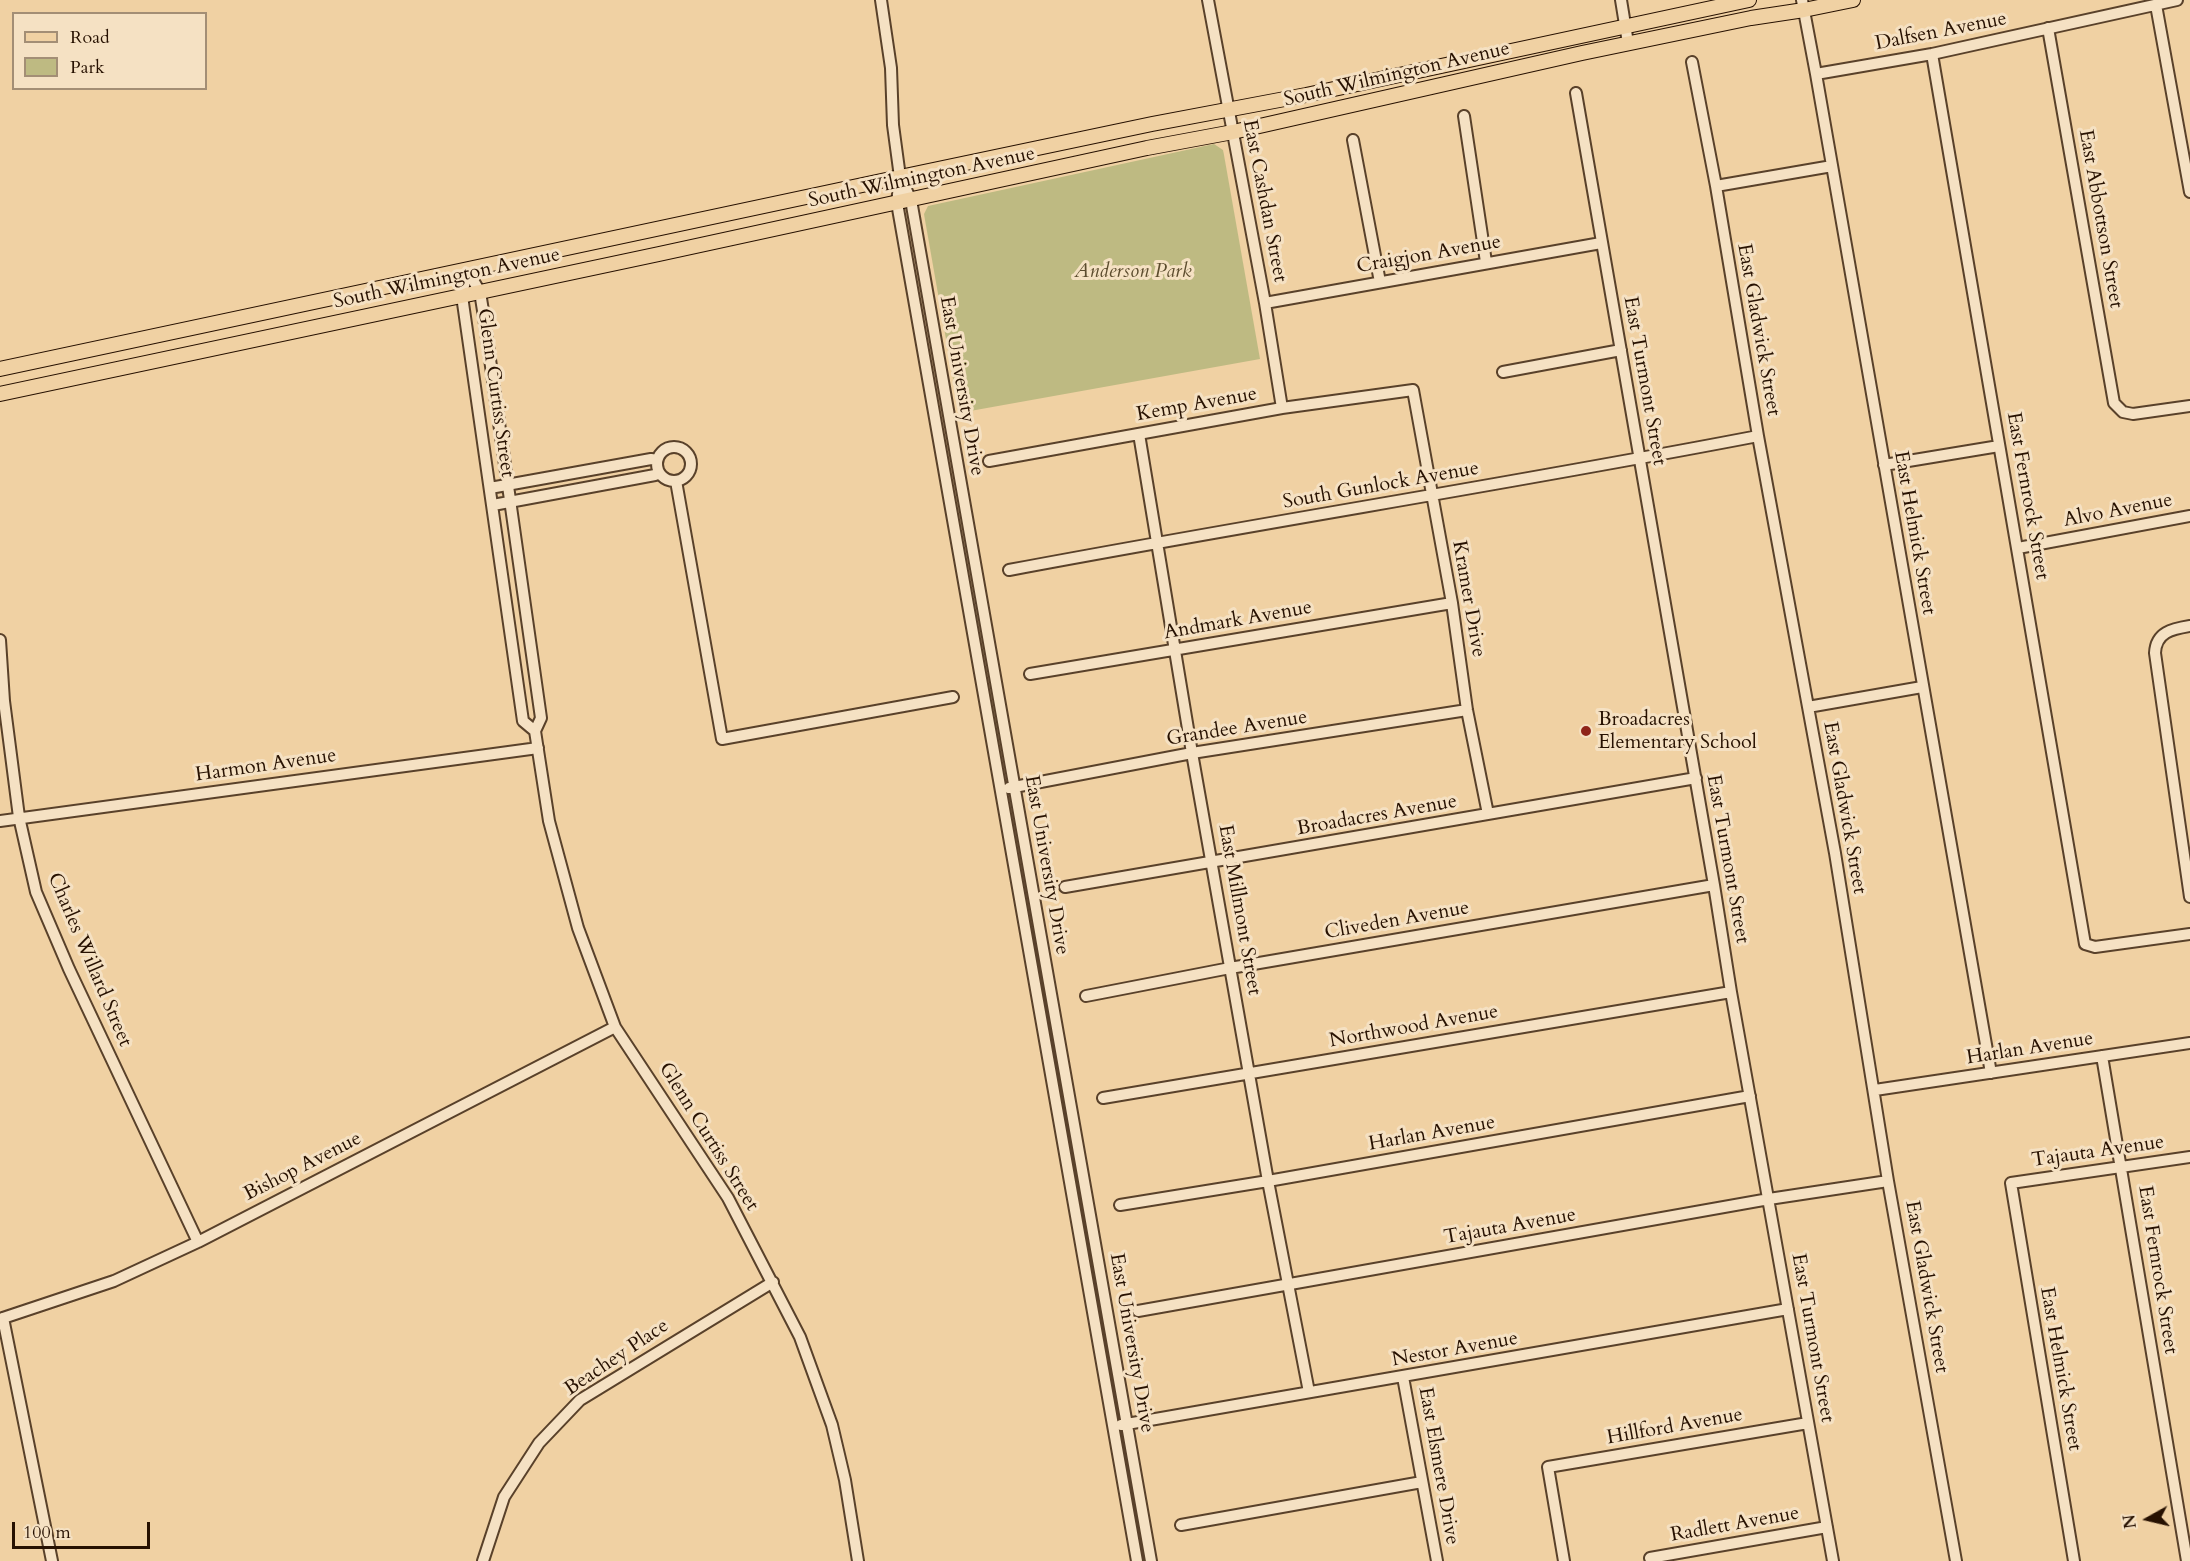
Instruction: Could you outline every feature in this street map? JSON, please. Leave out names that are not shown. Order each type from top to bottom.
[{"type":"main road","name":"South Wilmington Avenue","points":[[0,369],[900,177],[1749,0]]},
{"type":"main road","name":"South Wilmington Avenue","points":[[0,394],[904,202],[1147,148],[1233,132],[1424,87],[1803,5],[1853,0]]},
{"type":"street","name":"East University Drive","points":[[881,0],[891,68],[893,125],[904,202],[1001,789],[1137,1561]]},
{"type":"street","name":"East Cashdan Street","points":[[1209,0],[1282,408]]},
{"type":"street","points":[[1621,0],[1628,43]]},
{"type":"street","name":"Dalfsen Avenue","points":[[1816,74],[1932,54],[2177,0]]},
{"type":"street","name":"East Helmick Street","points":[[1803,5],[1991,1072]]},
{"type":"street","points":[[2156,5],[2190,192]]},
{"type":"street","name":"East Abbottson Street","points":[[2048,28],[2114,403],[2122,412],[2133,414],[2190,406]]},
{"type":"street","name":"East Fernrock Street","points":[[1932,54],[2085,944],[2095,947],[2190,934]]},
{"type":"street","name":"East Gladwick Street","points":[[1692,62],[1808,707],[1875,1090],[1888,1181],[1956,1561]]},
{"type":"street","name":"East Turmont Street","points":[[1576,93],[1696,778],[1731,992],[1833,1561]]},
{"type":"street","points":[[1464,116],[1486,262]]},
{"type":"street","points":[[1353,140],[1380,282]]},
{"type":"street","points":[[1716,186],[1832,166]]},
{"type":"street","name":"East University Drive","points":[[904,202],[1013,787],[1151,1561]]},
{"type":"street","name":"Craigjon Avenue","points":[[1265,303],[1601,243]]},
{"type":"street","name":"Glenn Curtiss Street","points":[[467,270],[480,292],[541,718],[535,731],[549,821],[578,928],[615,1027],[728,1198],[800,1337],[832,1425],[845,1480],[858,1561]]},
{"type":"street","name":"Glenn Curtiss Street","points":[[467,270],[462,296],[523,721],[535,731]]},
{"type":"street","points":[[1503,372],[1621,350]]},
{"type":"street","name":"Kemp Avenue","points":[[989,461],[1282,408],[1413,390]]},
{"type":"street","name":"Kramer Drive","points":[[1413,390],[1452,603],[1467,710],[1488,814]]},
{"type":"street","name":"East Millmont Street","points":[[1139,434],[1230,968],[1309,1392]]},
{"type":"street","name":"South Gunlock Avenue","points":[[1010,570],[1157,542],[1431,497],[1758,436]]},
{"type":"street","points":[[1884,465],[1999,446]]},
{"type":"street","points":[[672,447],[684,450],[688,456],[690,468],[687,474],[676,481],[670,480],[659,473],[657,460],[665,449],[672,447]]},
{"type":"street","points":[[490,488],[651,459],[657,460]]},
{"type":"street","points":[[493,505],[659,473]]},
{"type":"street","points":[[676,481],[722,739],[953,697]]},
{"type":"street","name":"Alvo Avenue","points":[[2018,548],[2190,516]]},
{"type":"street","name":"Andmark Avenue","points":[[1030,674],[1452,603]]},
{"type":"street","points":[[2190,626],[2166,633],[2158,639],[2156,646],[2156,662],[2190,897]]},
{"type":"street","name":"Charles Willard Street","points":[[0,640],[4,701],[19,817],[36,892],[74,979],[198,1242]]},
{"type":"street","points":[[1808,707],[1922,687]]},
{"type":"street","name":"Grandee Avenue","points":[[1001,789],[1192,753],[1467,710]]},
{"type":"street","name":"Harmon Avenue","points":[[0,821],[538,748]]},
{"type":"street","name":"Broadacres Avenue","points":[[1065,887],[1696,778]]},
{"type":"street","name":"Cliveden Avenue","points":[[1086,996],[1230,968],[1714,885]]},
{"type":"street","name":"Northwood Avenue","points":[[1103,1098],[1731,992]]},
{"type":"street","name":"Bishop Avenue","points":[[2,1319],[114,1281],[198,1242],[615,1027]]},
{"type":"street","name":"Harlan Avenue","points":[[1875,1090],[2190,1043]]},
{"type":"street","name":"East Fernrock Street","points":[[2102,1056],[2187,1561]]},
{"type":"street","name":"Harlan Avenue","points":[[1120,1205],[1750,1096]]},
{"type":"street","name":"Tajauta Avenue","points":[[2011,1183],[2190,1157]]},
{"type":"street","name":"Tajauta Avenue","points":[[1138,1311],[1769,1199],[1888,1181]]},
{"type":"street","name":"East Helmick Street","points":[[2011,1183],[2074,1561]]},
{"type":"street","name":"Beachey Place","points":[[483,1561],[504,1497],[539,1443],[580,1400],[773,1282]]},
{"type":"street","name":"Nestor Avenue","points":[[1113,1426],[1788,1309]]},
{"type":"street","points":[[2,1319],[52,1561]]},
{"type":"street","name":"East Elsmere Drive","points":[[1404,1377],[1437,1561]]},
{"type":"street","name":"Hillford Avenue","points":[[1564,1561],[1548,1467],[1808,1423]]},
{"type":"street","points":[[1181,1525],[1422,1482]]},
{"type":"street","name":"Radlett Avenue","points":[[1650,1558],[1827,1527]]},
{"type":"green space","name":"Anderson Park","points":[[1214,144],[1223,150],[1260,359],[959,413],[924,214],[928,206]]},
{"type":"place","name":"Broadacres Elementary School","points":[[1586,731]]}]
